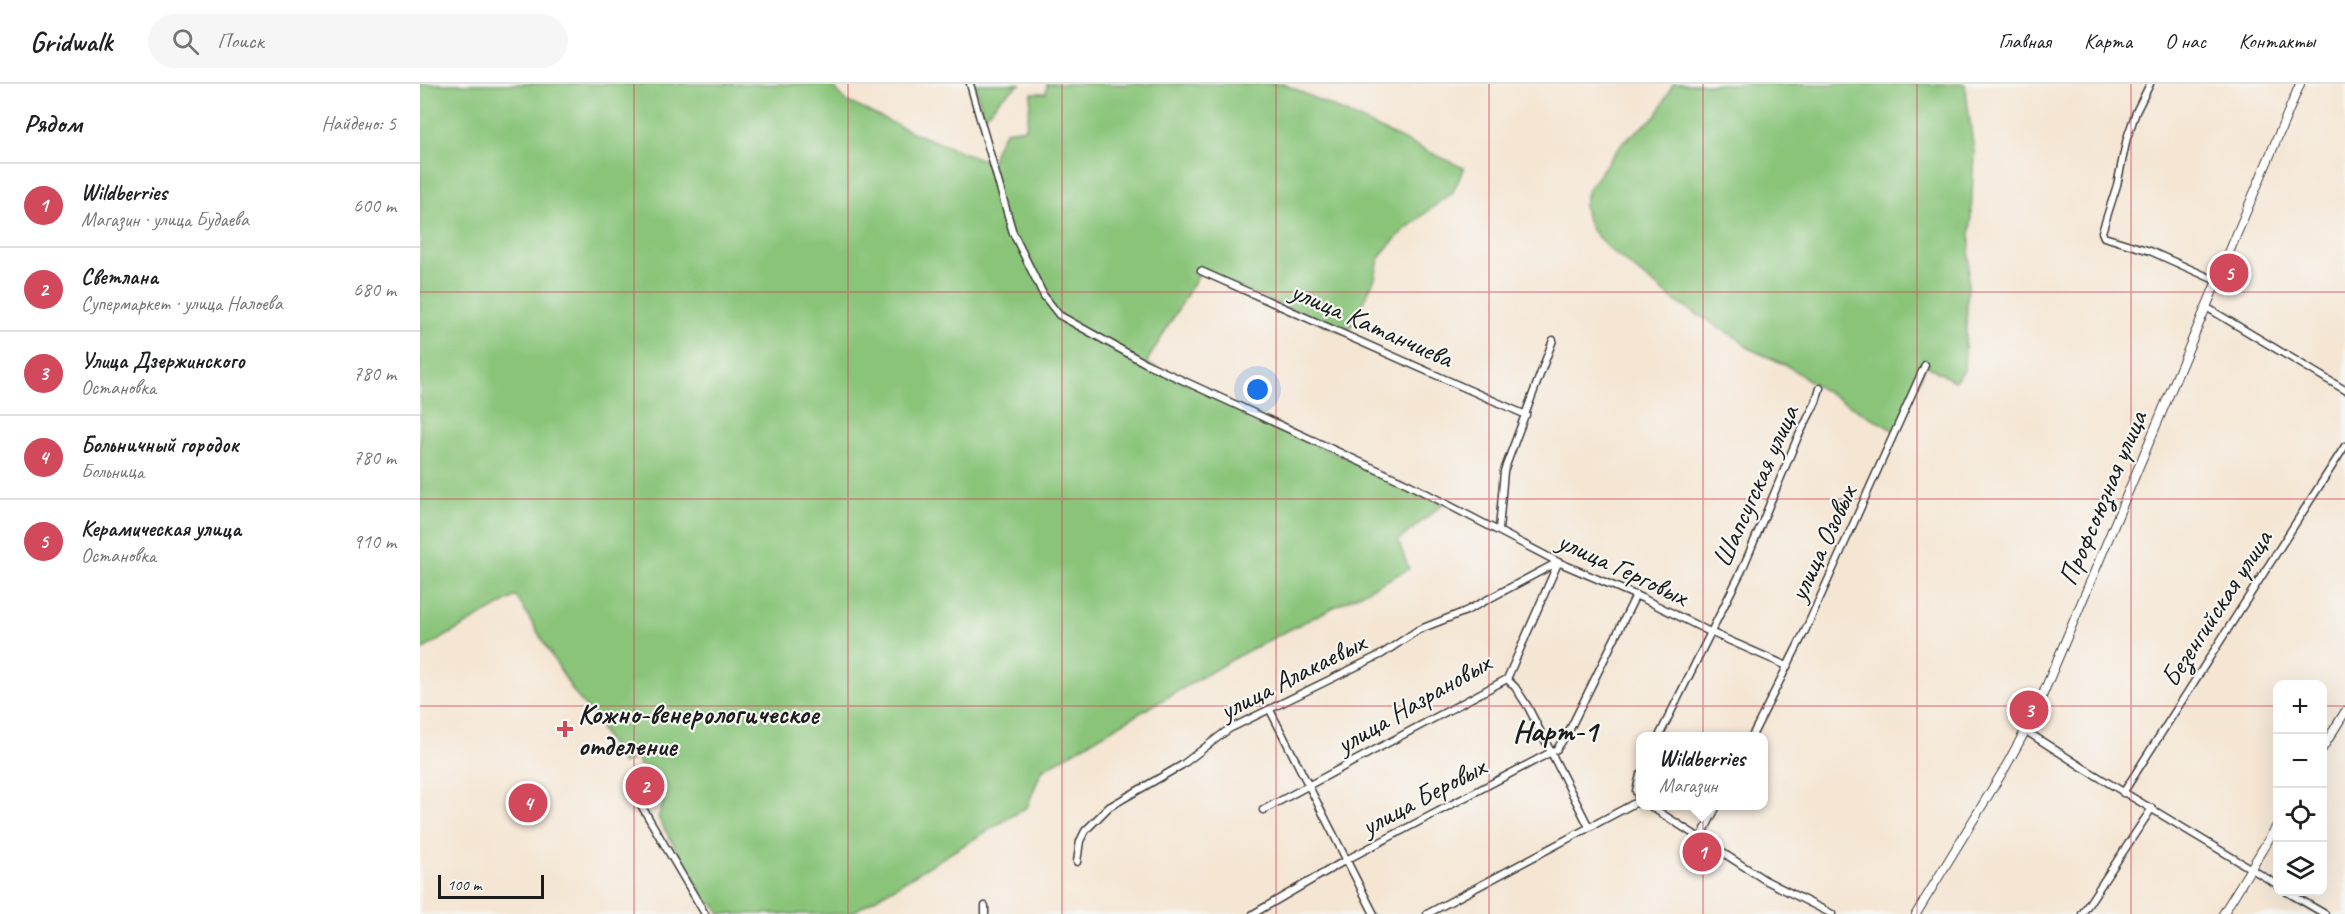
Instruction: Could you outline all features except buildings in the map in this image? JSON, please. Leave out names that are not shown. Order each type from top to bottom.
[{"type":"street","name":"улица Герговых","points":[[970,84],[1012,233],[1044,296],[1059,315],[1145,363],[1408,484],[1558,562],[1636,595],[1710,632],[1787,666]]},
{"type":"street","points":[[2150,84],[2136,112],[2127,138],[2117,185],[2102,232],[2104,237],[2150,251],[2217,281]]},
{"type":"street","name":"Профсоюзная улица","points":[[1916,914],[2026,731],[2300,84]]},
{"type":"street","name":"улица Катанчиева","points":[[1201,271],[1526,415]]},
{"type":"street","points":[[2206,307],[2345,390]]},
{"type":"street","points":[[1499,530],[1503,471],[1553,340]]},
{"type":"street","name":"улица Озовых","points":[[1754,732],[1879,469],[1925,364]]},
{"type":"street","name":"Шапсугская улица","points":[[1661,732],[1742,570],[1797,439],[1816,402],[1820,388]]},
{"type":"street","name":"Безенгийская улица","points":[[2123,793],[2345,446]]},
{"type":"street","name":"улица Назрановых","points":[[1263,810],[1507,679],[1558,562]]},
{"type":"street","name":"улица Алакаевых","points":[[1077,862],[1080,841],[1085,831],[1109,807],[1182,765],[1229,729],[1382,654],[1418,630],[1466,611],[1558,562]]},
{"type":"street","name":"улица Беровых","points":[[1253,914],[1346,860],[1551,753],[1561,744],[1570,729],[1636,595]]},
{"type":"street","points":[[1507,679],[1521,696],[1589,828]]},
{"type":"street","points":[[1270,710],[1374,914]]},
{"type":"street","points":[[2327,741],[2345,712]]},
{"type":"street","points":[[2026,731],[2123,793],[2152,808],[2273,882]]},
{"type":"street","points":[[631,788],[705,914]]},
{"type":"street","points":[[1427,914],[1636,804]]},
{"type":"street","points":[[2082,914],[2152,808]]},
{"type":"street","points":[[1657,810],[1766,880],[1832,914]]},
{"type":"street","points":[[1701,837],[1715,810]]},
{"type":"street","points":[[2223,914],[2273,831]]},
{"type":"street","points":[[2295,896],[2325,914]]},
{"type":"street","points":[[985,906],[985,914]]},
{"type":"green space","points":[[420,84],[831,84],[846,101],[916,134],[991,163],[997,145],[1006,131],[1026,128],[1032,93],[1046,93],[1047,84],[1284,84],[1464,168],[1452,194],[1402,232],[1384,251],[1379,259],[1375,278],[1347,334],[1201,271],[1146,363],[1443,504],[1398,541],[1409,569],[1238,656],[1042,770],[1027,807],[850,914],[720,914],[715,905],[707,902],[658,818],[663,803],[636,758],[622,764],[594,718],[573,691],[516,596],[420,651]]},
{"type":"green space","points":[[975,84],[1020,84],[1001,98],[984,117]]},
{"type":"green space","points":[[1673,84],[1965,84],[1974,152],[1964,371],[1954,381],[1926,365],[1896,432],[1820,388],[1786,365],[1748,348],[1737,338],[1676,302],[1608,248],[1592,230],[1584,205],[1588,189],[1623,142],[1657,115]]},
{"type":"place","name":"Керамическая улица","points":[[2229,273]]},
{"type":"place","name":"Улица Дзержинского","points":[[2029,710]]},
{"type":"place","name":"Кожно-венерологическое отделение","points":[[565,729]]},
{"type":"place","name":"Светлана","points":[[645,786]]},
{"type":"place","name":"Больничный городок","points":[[528,803]]},
{"type":"place","name":"Wildberries","points":[[1702,852]]},
{"type":"district","name":"Нарт-1","points":[[1555,731]]}]
